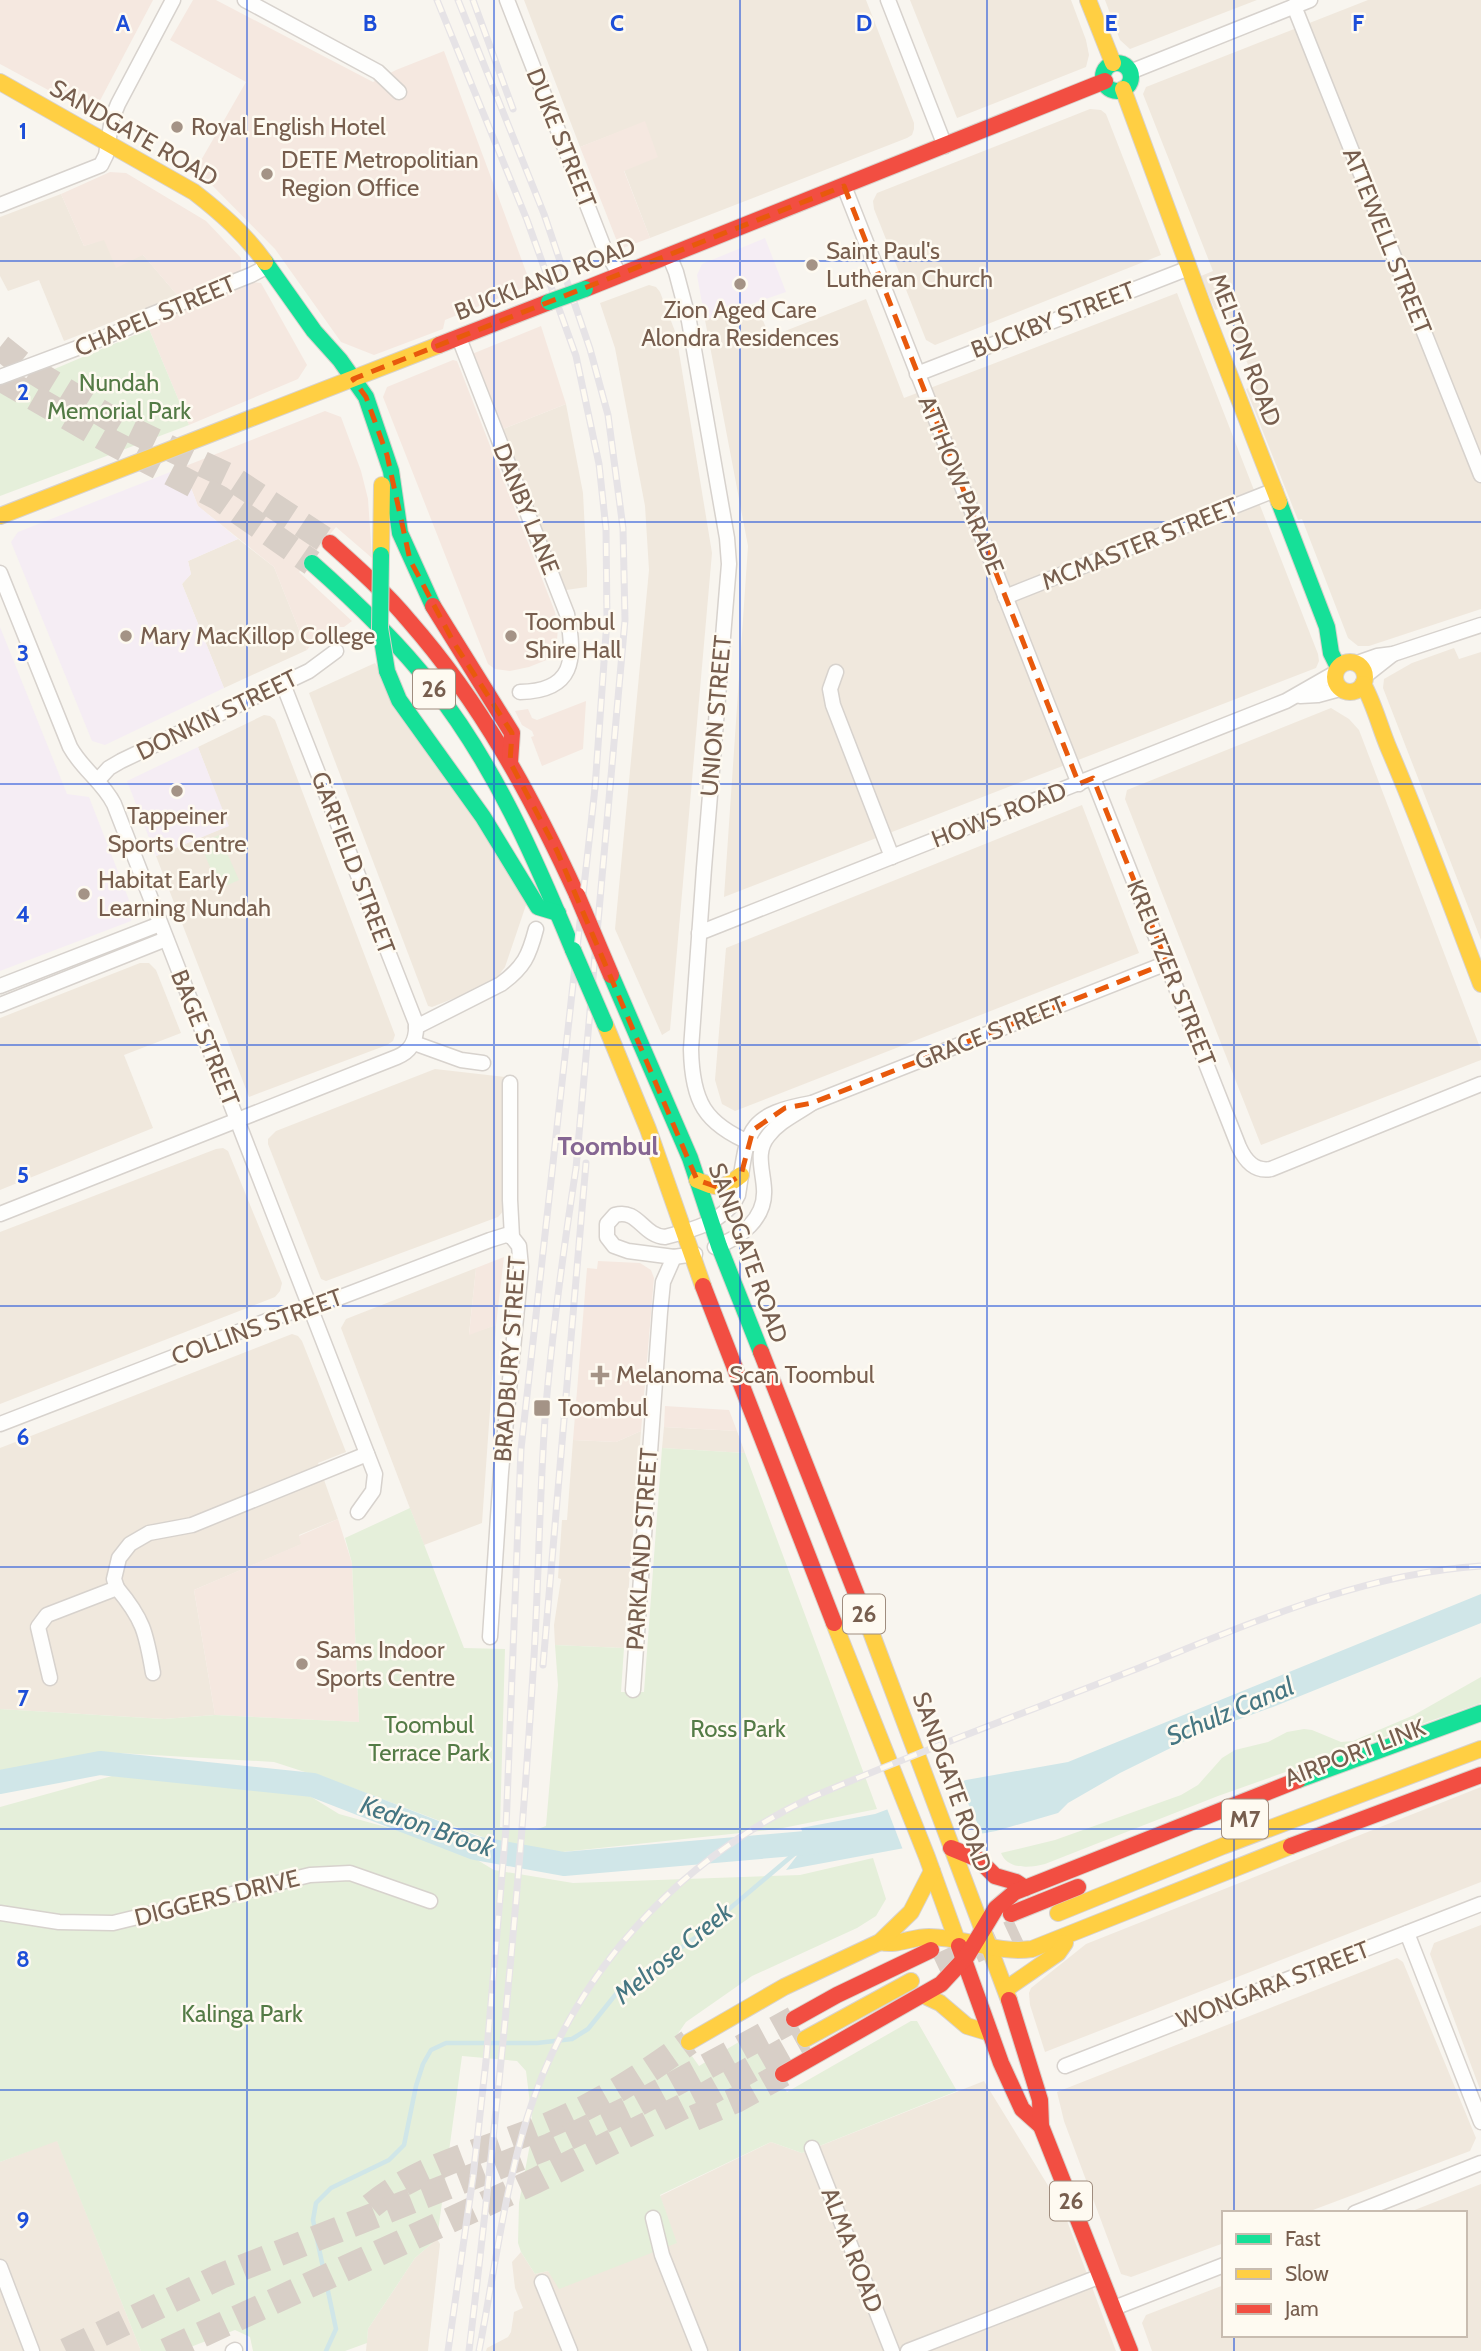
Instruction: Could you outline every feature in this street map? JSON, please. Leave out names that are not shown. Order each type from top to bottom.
[{"type":"main road","points":[[1088,0],[1114,64]]},
{"type":"main road","points":[[1114,64],[1122,64],[1130,72],[1129,84],[1123,89],[1114,90],[1105,81],[1106,69],[1114,64]]},
{"type":"main road","name":"BUCKLAND ROAD","points":[[0,516],[585,289],[1105,81]]},
{"type":"main road","name":"SANDGATE ROAD","points":[[0,82],[207,201],[240,230],[268,266],[314,331],[316,343],[347,381],[366,397],[387,455],[395,487],[400,533],[407,553],[454,643],[512,733],[510,762]]},
{"type":"main road","name":"MELTON ROAD","points":[[1123,89],[1327,627],[1333,660],[1374,706],[1375,716],[1481,984]]},
{"type":"main road","name":"SANDGATE ROAD","points":[[347,381],[374,446],[381,471],[383,494],[379,628],[387,671],[399,700],[483,817],[538,907],[558,913]]},
{"type":"main road","name":"SANDGATE ROAD","points":[[330,543],[389,598],[471,697],[558,851],[697,1180],[719,1246],[893,1688],[1006,1989],[1040,2100],[1041,2126],[1130,2351]]},
{"type":"main road","name":"SANDGATE ROAD","points":[[312,563],[390,636],[440,698],[493,781],[524,840],[606,1024],[839,1638],[930,1864],[966,1943],[964,1959],[1011,2088],[1022,2109],[1041,2126]]},
{"type":"main road","points":[[697,1180],[720,1188],[741,1175]]},
{"type":"main road","points":[[966,1943],[982,1928],[1000,1902],[1025,1888],[1335,1766],[1481,1713]]},
{"type":"main road","name":"AIRPORT LINK","points":[[1445,1743],[1481,1730]]},
{"type":"main road","name":"AIRPORT LINK","points":[[1043,1919],[1235,1841],[1481,1748]]},
{"type":"main road","points":[[880,1942],[893,1947],[924,1937],[992,1950],[1024,1950],[1074,1933],[1270,1854],[1481,1776]]},
{"type":"main road","points":[[951,1848],[978,1859],[995,1876],[1016,1882],[1025,1888]]},
{"type":"main road","points":[[690,2042],[784,1987],[880,1942],[911,1912],[930,1864]]},
{"type":"main road","points":[[1011,1914],[1099,1878]]},
{"type":"main road","points":[[1006,1989],[1058,1953],[1074,1933]]},
{"type":"main road","points":[[793,2019],[931,1950]]},
{"type":"main road","points":[[783,2074],[923,1995],[948,1979],[964,1959]]},
{"type":"main road","points":[[805,2039],[927,1972]]},
{"type":"main road","points":[[923,1995],[940,2003],[967,2026],[990,2033]]},
{"type":"street","points":[[0,205],[97,167],[105,160],[111,119],[173,0]]},
{"type":"street","points":[[245,0],[378,72],[400,92]]},
{"type":"street","name":"DUKE STREET","points":[[506,0],[604,248],[620,275]]},
{"type":"street","points":[[888,0],[945,146]]},
{"type":"street","points":[[1130,72],[1310,0]]},
{"type":"street","name":"ATTEWELL STREET","points":[[1294,6],[1481,475]]},
{"type":"street","name":"ATTHOW PARADE","points":[[844,186],[1079,784]]},
{"type":"street","name":"UNION STREET","points":[[669,255],[689,321],[727,538],[729,564],[699,933],[692,1069],[695,1087],[712,1121],[730,1134],[761,1148]]},
{"type":"street","name":"CHAPEL STREET","points":[[0,377],[96,341],[148,316],[268,266]]},
{"type":"street","name":"BUCKBY STREET","points":[[917,374],[1189,268]]},
{"type":"street","name":"DANBY LANE","points":[[459,338],[569,624],[571,661],[568,673],[558,683],[547,688],[535,692],[520,692]]},
{"type":"street","name":"MCMASTER STREET","points":[[1006,597],[1275,490]]},
{"type":"street","name":"BAGE STREET","points":[[0,573],[70,747],[80,763],[107,790],[114,804],[375,1474],[376,1483],[368,1502],[358,1512]]},
{"type":"street","name":"HOWS ROAD","points":[[699,933],[1298,696],[1318,695],[1377,656],[1393,654],[1481,625]]},
{"type":"street","name":"DONKIN STREET","points":[[98,780],[109,768],[121,761],[283,684],[322,663],[336,651]]},
{"type":"street","points":[[836,672],[830,689],[833,705],[892,857]]},
{"type":"street","name":"GARFIELD STREET","points":[[283,684],[416,1027],[414,1043]]},
{"type":"street","name":"KREUTZER STREET","points":[[1093,778],[1239,1147],[1253,1166],[1262,1170],[1271,1169],[1480,1086]]},
{"type":"street","points":[[0,986],[160,923]]},
{"type":"street","points":[[416,1027],[510,977],[528,957],[536,929]]},
{"type":"street","points":[[0,1005],[166,939]]},
{"type":"street","name":"GRACE STREET","points":[[813,1103],[767,1136],[761,1148],[760,1169],[764,1189],[761,1210],[744,1231],[719,1246],[692,1255],[674,1257],[654,1252],[628,1251],[614,1246],[607,1237],[605,1230],[610,1219],[621,1213],[633,1216],[658,1237],[684,1232],[720,1216],[734,1203],[738,1195],[747,1142],[759,1122],[772,1113],[813,1103],[1167,963]]},
{"type":"street","points":[[0,1214],[397,1058],[414,1043],[461,1060],[483,1063]]},
{"type":"street","name":"BRADBURY STREET","points":[[490,1637],[501,1472],[521,1266],[519,1246],[512,1237],[510,1083]]},
{"type":"street","name":"COLLINS STREET","points":[[1,1424],[282,1315],[490,1240],[502,1236],[512,1237]]},
{"type":"street","name":"PARKLAND STREET","points":[[654,1252],[663,1282]]},
{"type":"street","name":"PARKLAND STREET","points":[[633,1690],[663,1282],[674,1257]]},
{"type":"street","points":[[153,1673],[144,1628],[132,1605],[117,1588],[114,1579],[119,1558],[130,1544],[149,1533],[192,1525],[367,1454]]},
{"type":"street","points":[[50,1678],[38,1627],[41,1621],[51,1613],[117,1588]]},
{"type":"street","name":"DIGGERS DRIVE","points":[[0,1913],[59,1923],[113,1923],[310,1875],[350,1873],[430,1901]]},
{"type":"street","name":"WONGARA STREET","points":[[1065,2066],[1481,1904]]},
{"type":"street","points":[[1407,1933],[1481,2122]]},
{"type":"street","name":"ALMA ROAD","points":[[812,2148],[892,2351]]},
{"type":"street","points":[[1360,2211],[1481,2163]]},
{"type":"street","points":[[653,2217],[662,2255],[700,2351]]},
{"type":"street","points":[[1114,2308],[1222,2266]]},
{"type":"street","points":[[0,2267],[32,2351]]},
{"type":"street","points":[[912,2350],[1101,2276]]},
{"type":"street","points":[[542,2282],[570,2351]]},
{"type":"highlighted area","points":[[844,186],[1079,784],[1093,778],[1167,963],[812,1103],[785,1108],[753,1130],[741,1175],[721,1188],[697,1180],[557,851],[510,762],[512,733],[454,643],[410,560],[387,455],[366,397],[353,379]]},
{"type":"shaded area","points":[[0,0],[153,0],[95,110],[89,112],[0,64]]},
{"type":"shaded area","points":[[193,0],[216,0],[373,82],[444,51],[531,285],[445,320],[443,329],[374,355],[341,342],[275,249],[196,169],[246,82],[170,40]]},
{"type":"shaded area","points":[[524,0],[866,0],[914,123],[912,135],[650,238],[624,170],[645,122],[580,147]]},
{"type":"shaded area","points":[[910,0],[1071,0],[1086,40],[1089,55],[1086,67],[957,118]]},
{"type":"shaded area","points":[[1105,0],[1257,0],[1130,49],[1120,40]]},
{"type":"shaded area","points":[[1368,0],[1481,0],[1481,609],[1369,646],[1358,646],[1348,638],[1302,519],[1298,520],[1246,389],[1256,385],[1225,307],[1215,310],[1201,276],[1213,271],[1143,94],[1146,87]]},
{"type":"shaded area","points":[[1090,109],[1101,110],[1106,114],[1161,255],[935,345],[926,340],[874,209],[873,201],[877,193]]},
{"type":"shaded area","points":[[645,121],[658,157],[624,171],[650,238],[620,249],[580,147]]},
{"type":"shaded area","points":[[110,172],[126,173],[206,221],[241,258],[241,271],[190,294],[178,296],[143,255],[116,268],[104,240],[84,246],[61,194]]},
{"type":"shaded area","points":[[61,194],[84,246],[104,239],[143,255],[178,296],[64,341],[39,280],[8,291],[0,276],[0,217]]},
{"type":"shaded area","name":"Zion Aged Care Alondra Residences","points":[[765,238],[786,292],[705,320],[697,275],[702,264]]},
{"type":"shaded area","points":[[243,281],[261,283],[307,365],[298,379],[189,425],[147,324]]},
{"type":"shaded area","points":[[649,285],[660,292],[676,334],[712,553],[670,1030],[662,1035],[615,929],[649,570],[645,506],[615,348],[600,303]]},
{"type":"shaded area","points":[[1177,293],[1318,654],[1316,668],[724,897],[748,546],[705,320],[756,304],[770,337],[866,299],[904,398]]},
{"type":"shaded area","points":[[541,326],[566,404],[503,429],[472,354]]},
{"type":"shaded area","points":[[453,360],[457,361],[555,612],[558,627],[556,653],[549,659],[529,667],[510,671],[495,669],[488,664],[383,397],[387,387]]},
{"type":"shaded area","points":[[566,404],[583,493],[587,587],[566,590],[503,429]]},
{"type":"shaded area","points":[[325,411],[341,417],[361,471],[368,499],[372,558],[336,527],[299,572],[352,621],[344,627],[333,627],[320,633],[307,650],[274,567],[198,506],[183,467]]},
{"type":"shaded area","name":"Mary MacKillop College","points":[[183,467],[198,506],[238,539],[188,561],[191,574],[182,584],[224,688],[105,745],[92,741],[11,542],[18,532]]},
{"type":"shaded area","points":[[238,539],[274,567],[307,650],[224,688],[182,584],[191,574],[188,561]]},
{"type":"shaded area","points":[[0,627],[67,794],[89,797],[134,913],[131,921],[0,971]]},
{"type":"shaded area","points":[[1454,648],[1459,659],[1481,652],[1481,940],[1383,688],[1384,679],[1412,663]]},
{"type":"shaded area","points":[[375,663],[527,902],[505,967],[495,980],[432,1007],[428,1006],[309,693]]},
{"type":"shaded area","points":[[586,701],[583,749],[542,766],[531,737],[534,736],[532,731],[522,725],[515,711],[528,709],[532,718],[537,720]]},
{"type":"shaded area","points":[[1331,708],[1349,719],[1359,730],[1481,1050],[1481,1060],[1261,1145],[1125,799],[1127,790]]},
{"type":"shaded area","points":[[264,715],[275,720],[395,1035],[393,1041],[387,1045],[249,1097],[156,856],[228,826],[198,747]]},
{"type":"shaded area","name":"Tappeiner Sports Centre","points":[[198,747],[229,826],[156,856],[127,781]]},
{"type":"shaded area","points":[[1082,805],[1139,953],[735,1111],[722,1104],[715,1080],[726,948]]},
{"type":"shaded area","points":[[140,963],[149,963],[156,970],[181,1033],[124,1055],[153,1128],[0,1190],[0,1018]]},
{"type":"shaded area","points":[[435,1069],[505,1077],[506,1208],[498,1217],[326,1281],[321,1279],[268,1139],[276,1131]]},
{"type":"shaded area","points":[[223,1148],[228,1151],[282,1283],[275,1297],[0,1404],[0,1232]]},
{"type":"shaded area","points":[[504,1257],[496,1325],[469,1335],[476,1268]]},
{"type":"shaded area","points":[[598,1261],[640,1263],[651,1270],[654,1278],[641,1431],[616,1442],[573,1440],[587,1268],[597,1269]]},
{"type":"shaded area","points":[[476,1268],[469,1334],[496,1325],[482,1523],[424,1545],[341,1328],[346,1319]]},
{"type":"shaded area","points":[[292,1334],[302,1341],[346,1452],[318,1463],[338,1519],[299,1535],[302,1544],[194,1590],[215,1715],[164,1719],[0,1709],[0,1448]]},
{"type":"shaded area","points":[[665,1406],[729,1410],[737,1431],[664,1427]]},
{"type":"shaded area","points":[[664,1427],[737,1431],[745,1453],[662,1448]]},
{"type":"shaded area","points":[[641,1431],[624,1648],[555,1645],[554,1625],[561,1579],[558,1578],[562,1520],[567,1520],[573,1440],[616,1442]]},
{"type":"shaded area","points":[[338,1519],[352,1563],[359,1722],[215,1715],[194,1590],[301,1544],[299,1536]]},
{"type":"shaded area","points":[[1481,1787],[1481,1882],[1045,2052],[1030,2005],[1029,1993],[1031,1988],[1086,1944]]},
{"type":"shaded area","points":[[1481,1925],[1481,2092],[1430,1954],[1434,1943]]},
{"type":"shaded area","points":[[1397,1958],[1403,1962],[1476,2138],[1470,2151],[1310,2211],[1222,2211],[1222,2244],[1131,2277],[1121,2274],[1064,2121],[1057,2092]]},
{"type":"shaded area","points":[[984,2081],[1063,2210],[1116,2351],[486,2351],[508,2337],[514,2312],[523,2308],[515,2288],[512,2262],[521,2252],[535,2274],[548,2271],[555,2280],[676,2243],[660,2196],[771,2142],[802,2153]]},
{"type":"shaded area","points":[[57,2140],[141,2351],[0,2351],[0,2162]]},
{"type":"shaded area","points":[[1481,2184],[1481,2351],[1152,2351],[1142,2323],[1146,2315],[1222,2286],[1222,2337],[1467,2337],[1467,2211],[1412,2211]]},
{"type":"shaded area","points":[[437,2239],[440,2244],[428,2351],[366,2351],[368,2329],[415,2258]]},
{"type":"green space","name":"Nundah Memorial Park","points":[[149,329],[189,425],[0,496],[0,392]]},
{"type":"green space","points":[[219,835],[239,880],[219,889],[200,843]]},
{"type":"green space","name":"Ross Park","points":[[662,1448],[745,1453],[877,1809],[778,1829],[562,1852],[493,1841],[345,1785],[274,1762],[101,1752],[0,1773],[0,1709],[164,1719],[215,1715],[359,1722],[352,1563],[345,1538],[410,1508],[464,1648],[505,1649],[500,1827],[535,1830],[546,1826],[558,1685],[555,1645],[624,1648],[621,1692],[644,1692]]},
{"type":"green space","points":[[1481,1677],[1481,1703],[1218,1796],[1045,1864],[1026,1867],[1014,1865],[1004,1859],[1001,1853],[1055,1840],[1181,1795],[1198,1785],[1222,1758],[1235,1750],[1304,1729],[1341,1742],[1353,1741],[1414,1715]]},
{"type":"green space","name":"Kalinga Park","points":[[112,1776],[300,1790],[339,1814],[454,1846],[494,1870],[573,1883],[800,1875],[873,1858],[886,1899],[876,1916],[857,1928],[752,1976],[686,2022],[677,2035],[699,2066],[747,2037],[787,2092],[911,2021],[917,2021],[957,2091],[802,2153],[771,2142],[660,2195],[677,2243],[559,2289],[548,2271],[535,2274],[518,2243],[519,2203],[533,2128],[526,2071],[517,2061],[462,2056],[437,2239],[415,2258],[368,2329],[367,2343],[345,2351],[253,2351],[250,2337],[235,2330],[180,2351],[141,2351],[57,2141],[0,2162],[0,1807]]},
{"type":"water","name":"Schulz Canal","points":[[1481,1594],[1481,1623],[1273,1707],[1201,1733],[1120,1773],[1068,1803],[1058,1813],[996,1831],[786,1870],[806,1844],[801,1828],[875,1814],[966,1780],[1068,1762]]},
{"type":"pier","points":[[957,1780],[983,1835],[903,1850],[886,1806]]},
{"type":"waterway","name":"Kedron Brook","points":[[0,1782],[100,1763],[313,1785],[475,1848],[564,1864],[840,1840]]},
{"type":"waterway","name":"Melrose Creek","points":[[326,2351],[336,2329],[313,2220],[316,2203],[331,2188],[389,2160],[404,2145],[416,2086],[431,2050],[446,2043],[537,2043],[572,2039],[588,2029],[616,1994],[696,1937],[806,1844]]},
{"type":"tunnel","points":[[0,347],[20,363],[121,425],[228,476],[330,543]]},
{"type":"tunnel","points":[[0,378],[111,442],[219,498],[312,563]]},
{"type":"tunnel","points":[[938,1967],[1018,1930]]},
{"type":"tunnel","points":[[66,2351],[221,2276],[550,2146],[628,2109],[794,2019]]},
{"type":"tunnel","points":[[166,2351],[535,2181],[700,2098],[805,2039]]},
{"type":"tunnel","points":[[371,2206],[390,2192],[432,2169],[584,2109],[637,2078],[689,2042]]},
{"type":"tunnel","points":[[694,2118],[738,2099],[783,2074]]},
{"type":"railway","points":[[437,0],[527,220],[576,356],[599,464],[606,529],[607,620],[595,788],[521,1449],[506,1828],[486,2061],[473,2177],[448,2351]]},
{"type":"railway","points":[[458,0],[544,214],[590,349],[608,415],[623,528],[625,620],[576,1168],[546,1405],[535,1640],[521,1843],[469,2351]]},
{"type":"railway","points":[[473,0],[513,109]]},
{"type":"railway","points":[[543,1665],[586,1163]]},
{"type":"railway","points":[[479,2351],[512,2175],[527,2118],[547,2066],[571,2017],[601,1971],[635,1928],[673,1890],[715,1855],[761,1824],[810,1798],[1259,1620],[1390,1579],[1481,1566]]},
{"type":"traffic: fast","points":[[1117,63],[1127,67],[1131,77],[1127,87],[1117,91],[1107,87],[1103,77],[1107,67],[1117,63]]},
{"type":"traffic: fast","points":[[265,262],[366,397],[391,471],[400,533],[433,606]]},
{"type":"traffic: fast","points":[[549,302],[585,289]]},
{"type":"traffic: fast","points":[[1279,502],[1327,627],[1331,653],[1338,667]]},
{"type":"traffic: fast","points":[[381,555],[380,628],[387,671]]},
{"type":"traffic: fast","points":[[312,563],[390,637],[432,686],[475,747],[512,813],[573,950]]},
{"type":"traffic: fast","points":[[387,671],[399,700],[483,817],[538,907],[558,913]]},
{"type":"traffic: fast","points":[[573,950],[605,1024]]},
{"type":"traffic: fast","points":[[611,975],[690,1158],[719,1246],[761,1352]]},
{"type":"traffic: fast","points":[[1298,1780],[1481,1713]]},
{"type":"traffic: slow","points":[[1088,0],[1113,63]]},
{"type":"traffic: slow","points":[[0,82],[194,192],[232,224],[265,262]]},
{"type":"traffic: slow","points":[[1123,89],[1279,502]]},
{"type":"traffic: slow","points":[[0,516],[439,345]]},
{"type":"traffic: slow","points":[[381,555],[382,485]]},
{"type":"traffic: slow","points":[[1350,662],[1361,666],[1365,677],[1361,688],[1350,692],[1339,688],[1335,677],[1339,666],[1350,662]]},
{"type":"traffic: slow","points":[[1363,684],[1481,984]]},
{"type":"traffic: slow","points":[[605,1024],[648,1129],[703,1286]]},
{"type":"traffic: slow","points":[[697,1180],[710,1185],[725,1186],[741,1175]]},
{"type":"traffic: slow","points":[[834,1623],[927,1857],[959,1946]]},
{"type":"traffic: slow","points":[[868,1624],[1009,2000]]},
{"type":"traffic: slow","points":[[1058,1913],[1223,1846],[1481,1749]]},
{"type":"traffic: slow","points":[[880,1942],[893,1943],[929,1937],[1006,1949],[1032,1949],[1291,1846]]},
{"type":"traffic: slow","points":[[689,2042],[784,1987],[880,1942],[911,1912],[932,1871]]},
{"type":"traffic: slow","points":[[1006,1989],[1058,1953],[1065,1943]]},
{"type":"traffic: slow","points":[[805,2039],[911,1981]]},
{"type":"traffic: slow","points":[[923,1995],[940,2003],[967,2026],[990,2033]]},
{"type":"traffic: jam","points":[[585,289],[1105,81]]},
{"type":"traffic: jam","points":[[439,345],[549,302]]},
{"type":"traffic: jam","points":[[330,543],[401,611],[460,685],[523,787],[577,895]]},
{"type":"traffic: jam","points":[[433,606],[512,733],[510,762]]},
{"type":"traffic: jam","points":[[577,895],[611,975]]},
{"type":"traffic: jam","points":[[703,1286],[834,1623]]},
{"type":"traffic: jam","points":[[761,1352],[868,1624]]},
{"type":"traffic: jam","points":[[1291,1846],[1481,1775]]},
{"type":"traffic: jam","points":[[783,2074],[941,1984],[967,1956],[996,1908],[1015,1892],[1298,1780]]},
{"type":"traffic: jam","points":[[951,1848],[978,1859],[995,1876],[1016,1882],[1025,1888]]},
{"type":"traffic: jam","points":[[1011,1914],[1078,1887]]},
{"type":"traffic: jam","points":[[959,1946],[1001,2063],[1022,2109],[1041,2126]]},
{"type":"traffic: jam","points":[[794,2019],[931,1950]]},
{"type":"traffic: jam","points":[[1009,2000],[1040,2100],[1041,2126],[1130,2351]]},
{"type":"place","name":"Royal English Hotel","points":[[177,127]]},
{"type":"place","name":"DETE Metropolitian Region Office","points":[[267,174]]},
{"type":"place","name":"Saint Paul's Lutheran Church","points":[[812,265]]},
{"type":"place","name":"Zion Aged Care Alondra Residences","points":[[740,284]]},
{"type":"place","name":"Mary MacKillop College","points":[[126,636]]},
{"type":"place","name":"Toombul Shire Hall","points":[[511,636]]},
{"type":"place","name":"Tappeiner Sports Centre","points":[[177,791]]},
{"type":"place","name":"Habitat Early Learning Nundah","points":[[84,894]]},
{"type":"place","name":"Melanoma Scan Toombul","points":[[600,1375]]},
{"type":"place","name":"Toombul","points":[[542,1408]]},
{"type":"place","name":"Sams Indoor Sports Centre","points":[[302,1664]]},
{"type":"district","name":"Toombul","points":[[608,1146]]},
{"type":"park label","name":"Toombul Terrace Park","points":[[429,1739]]}]
